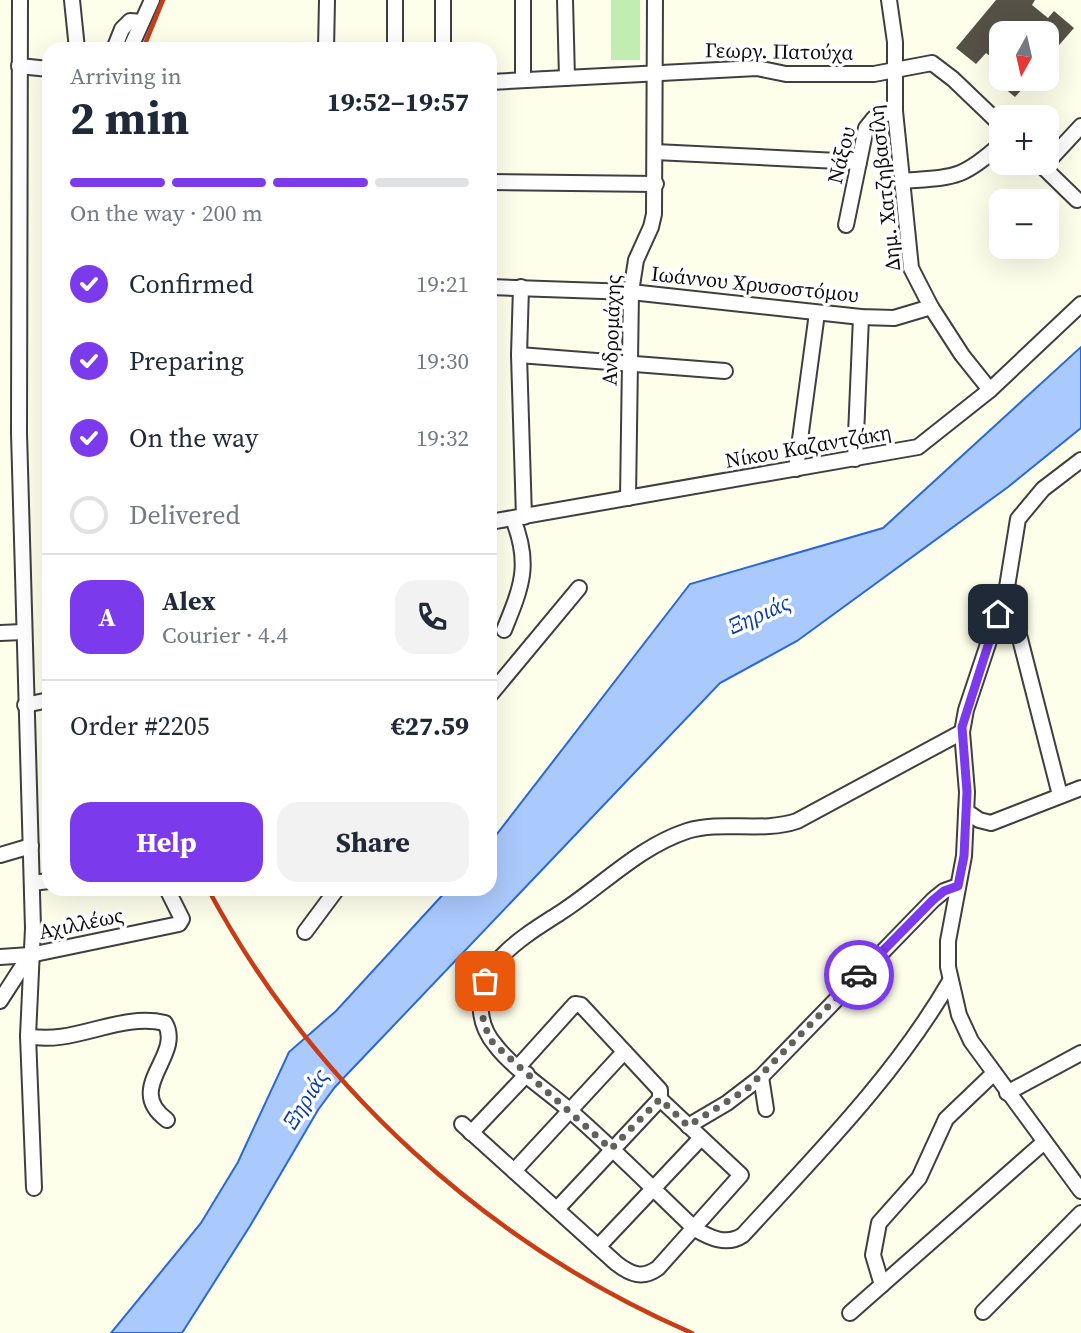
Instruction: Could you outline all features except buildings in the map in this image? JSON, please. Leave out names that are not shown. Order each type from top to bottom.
[{"type":"street","points":[[20,0],[19,433],[33,928],[28,1036],[34,1188]]},
{"type":"street","points":[[72,0],[76,42]]},
{"type":"street","points":[[133,42],[152,0]]},
{"type":"street","points":[[326,42],[327,0]]},
{"type":"street","points":[[395,0],[395,42]]},
{"type":"street","points":[[443,0],[443,42]]},
{"type":"street","points":[[523,0],[523,80]]},
{"type":"street","points":[[565,0],[567,78]]},
{"type":"street","name":"Ανδρομάχης","points":[[628,498],[631,292],[636,260],[653,222],[656,184],[655,0]]},
{"type":"street","name":"Δημ. Χατζηβασίλη","points":[[889,0],[896,72],[895,111],[910,264],[931,307],[969,366],[990,390]]},
{"type":"street","points":[[117,42],[125,24],[130,21],[142,22]]},
{"type":"street","name":"Γεωργ. Πατούχα","points":[[497,82],[757,68],[786,74],[896,72],[936,64],[989,114]]},
{"type":"street","points":[[19,66],[42,68]]},
{"type":"street","name":"Νάξου","points":[[846,225],[869,124],[878,116],[895,111]]},
{"type":"street","points":[[1059,147],[1081,126]]},
{"type":"street","points":[[655,152],[859,162]]},
{"type":"street","points":[[902,181],[963,174],[989,155]]},
{"type":"street","points":[[1051,175],[1077,200]]},
{"type":"street","points":[[497,182],[656,184]]},
{"type":"street","name":"Ιωάννου Χρυσοστόμου","points":[[497,287],[631,292],[861,317],[894,318],[931,307]]},
{"type":"street","points":[[504,630],[523,577],[523,549],[518,518],[521,287]]},
{"type":"street","name":"Νίκου Καζαντζάκη","points":[[497,521],[918,447],[990,390],[1081,304]]},
{"type":"street","points":[[796,469],[817,313]]},
{"type":"street","points":[[855,459],[861,317]]},
{"type":"street","points":[[519,355],[628,361],[725,372]]},
{"type":"street","points":[[1078,1182],[1043,1143],[971,1041],[959,1015],[950,981],[948,941],[964,856],[966,811],[962,732],[966,710],[1007,587],[1014,533],[1018,519],[1043,489],[1081,460]]},
{"type":"street","points":[[1007,587],[1060,795]]},
{"type":"street","points":[[497,687],[579,588]]},
{"type":"street","points":[[0,633],[23,632]]},
{"type":"street","points":[[25,705],[42,701]]},
{"type":"street","points":[[950,981],[928,1019],[865,1101],[743,1235],[734,1240],[721,1240],[695,1228],[493,1043],[486,1031],[481,1012],[485,981],[496,962],[518,941],[659,843],[709,826],[782,826],[797,821],[962,732]]},
{"type":"street","points":[[966,811],[979,820],[991,823],[1081,788]]},
{"type":"street","points":[[0,855],[31,846]]},
{"type":"street","points":[[32,883],[42,882]]},
{"type":"street","points":[[688,1126],[727,1103],[761,1077],[933,900],[944,891],[958,886]]},
{"type":"street","name":"Αχιλλέως","points":[[0,957],[30,955],[181,922],[170,896]]},
{"type":"street","points":[[305,932],[332,896]]},
{"type":"street","points":[[0,1001],[30,955]]},
{"type":"street","points":[[557,1209],[660,1099],[660,1090],[580,1005],[575,1004],[523,1070],[467,1128],[598,1247],[627,1272],[644,1275],[658,1268],[741,1175],[660,1099]]},
{"type":"street","points":[[28,1036],[55,1038],[137,1021],[165,1023],[171,1036],[170,1046],[150,1090],[155,1106],[167,1120]]},
{"type":"street","points":[[514,1171],[624,1052]]},
{"type":"street","points":[[1007,1093],[1081,1053]]},
{"type":"street","points":[[882,1285],[873,1250],[880,1219],[919,1178],[946,1119],[993,1074]]},
{"type":"street","points":[[761,1077],[766,1109]]},
{"type":"street","points":[[598,1247],[701,1138]]},
{"type":"street","points":[[850,1313],[1043,1143]]},
{"type":"street","points":[[983,1312],[1081,1213]]},
{"type":"green space","points":[[611,0],[640,0],[640,60],[611,60]]},
{"type":"water","name":"Ξηριάς","points":[[1081,347],[1081,428],[1008,487],[797,641],[720,683],[335,1087],[318,1110],[250,1226],[182,1333],[111,1333],[201,1223],[238,1162],[289,1052],[336,1011],[442,896],[497,896],[497,834],[690,584],[883,528]]},
{"type":"railway","points":[[146,42],[163,0]]},
{"type":"railway","points":[[212,896],[251,961],[299,1029],[353,1092],[413,1151],[477,1206],[545,1254],[617,1297],[692,1333]]},
{"type":"way so far","points":[[485,981],[481,1012],[486,1031],[493,1043],[611,1149],[660,1099],[688,1126],[747,1089],[859,975]]},
{"type":"route","points":[[859,975],[933,900],[944,891],[958,886],[964,856],[967,792],[962,727],[998,614]]}]
